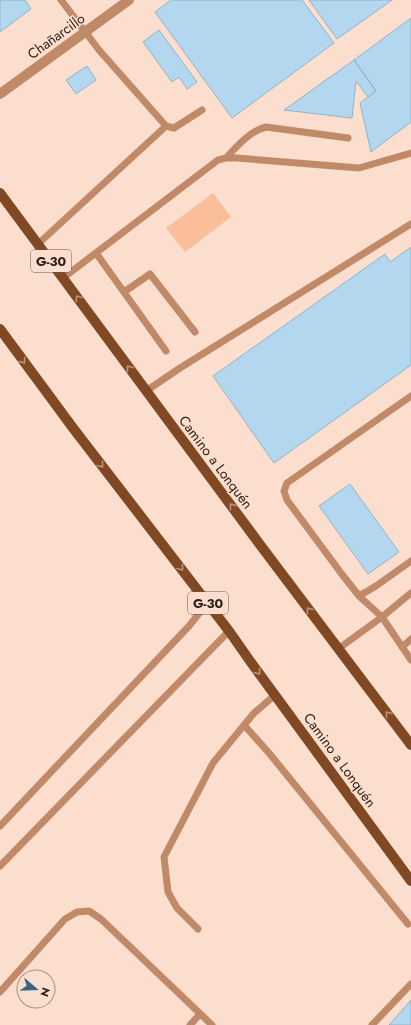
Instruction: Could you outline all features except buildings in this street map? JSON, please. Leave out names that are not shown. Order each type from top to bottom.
[{"type":"main road","name":"Camino a Lonquén","points":[[0,194],[411,745]]},
{"type":"main road","name":"Camino a Lonquén","points":[[0,329],[73,428],[208,602],[411,881]]},
{"type":"street","name":"Chañarcillo","points":[[0,94],[129,0]]},
{"type":"lane","points":[[61,0],[99,50],[166,126],[174,128],[202,110]]},
{"type":"lane","points":[[38,244],[166,126]]},
{"type":"lane","points":[[226,158],[240,142],[261,128],[266,127],[348,138]]},
{"type":"lane","points":[[63,278],[218,160],[237,158],[359,168],[411,153]]},
{"type":"lane","points":[[146,391],[180,368],[411,224]]},
{"type":"lane","points":[[96,254],[166,351]]},
{"type":"lane","points":[[124,292],[150,274],[194,332]]},
{"type":"lane","points":[[411,396],[287,483],[284,490],[287,500],[341,573],[359,596],[382,617],[411,660]]},
{"type":"lane","points":[[359,596],[411,561]]},
{"type":"lane","points":[[338,649],[382,617],[411,593]]},
{"type":"lane","points":[[0,826],[189,626],[208,602]]},
{"type":"lane","points":[[0,866],[229,631]]},
{"type":"lane","points":[[402,647],[411,639]]},
{"type":"lane","points":[[198,928],[177,908],[168,892],[164,857],[213,763],[254,713],[275,695]]},
{"type":"lane","points":[[244,725],[269,753],[408,924]]},
{"type":"lane","points":[[0,992],[65,919],[77,912],[89,911],[101,919],[212,1025]]},
{"type":"lane","points":[[372,1025],[411,984]]},
{"type":"lane","points":[[190,1025],[200,1014]]},
{"type":"shaded area","points":[[213,193],[231,217],[185,252],[166,228]]}]
